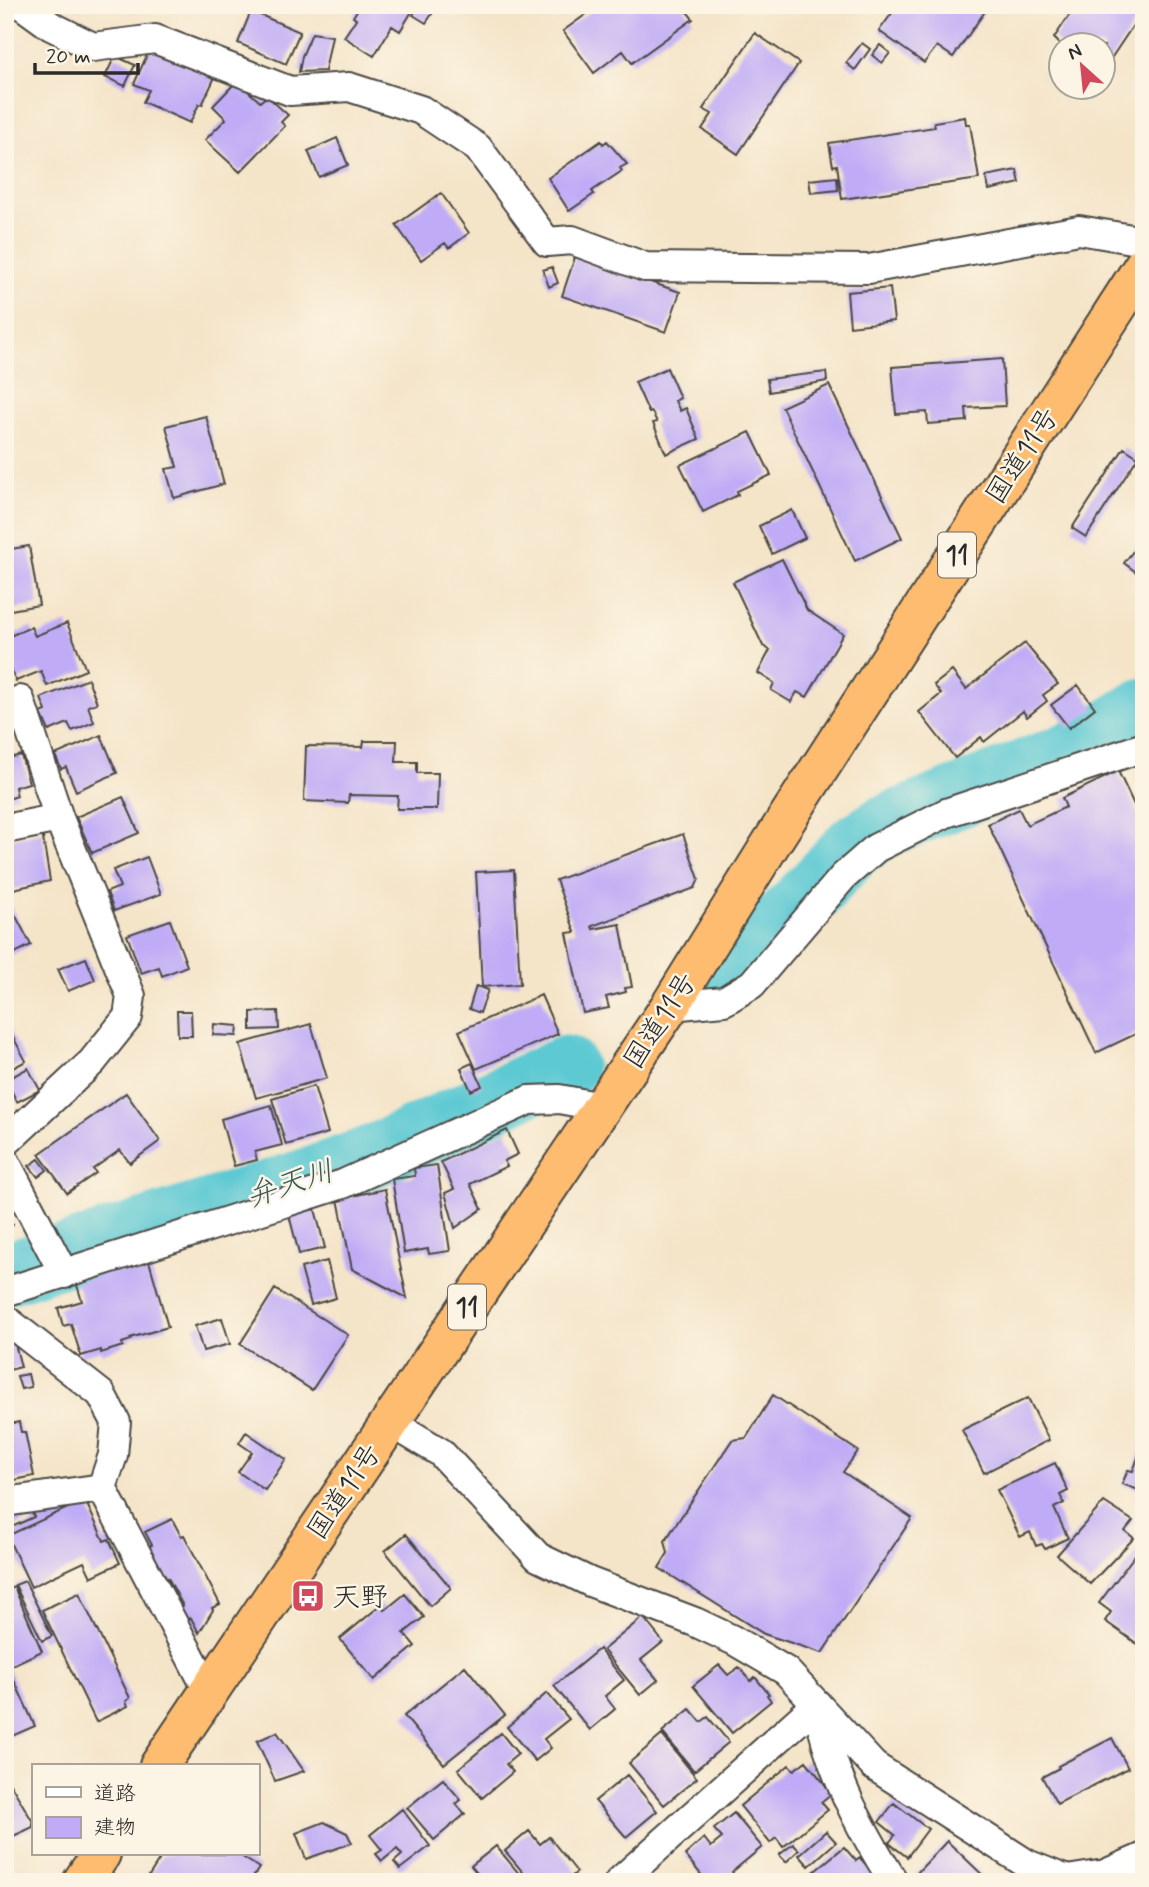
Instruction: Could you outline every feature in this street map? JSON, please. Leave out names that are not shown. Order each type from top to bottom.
[{"type":"highway","name":"国道11号","points":[[160,1764],[670,1006],[777,833],[1144,265]]},
{"type":"highway","points":[[82,1882],[100,1856]]},
{"type":"street","points":[[22,5],[51,26],[93,47],[155,39],[290,91],[349,87],[421,110],[478,148],[547,242],[572,240],[645,267],[869,269],[1079,230],[1144,241]]},
{"type":"street","points":[[5,1143],[92,1062],[128,1017],[131,996],[59,818],[20,700]]},
{"type":"street","points":[[670,1006],[724,1001],[752,984],[843,877],[876,848],[946,813],[1144,747]]},
{"type":"street","points":[[5,829],[59,818]]},
{"type":"street","points":[[5,1292],[343,1184],[528,1100],[559,1098],[602,1107]]},
{"type":"street","points":[[5,1161],[64,1274]]},
{"type":"street","points":[[5,1319],[100,1394],[116,1422],[113,1455],[102,1488],[209,1692]]},
{"type":"street","points":[[390,1422],[440,1452],[538,1558],[590,1582],[695,1622],[733,1640],[786,1671],[874,1766],[1027,1864],[1067,1880],[1105,1874],[1144,1857]]},
{"type":"street","points":[[5,1502],[102,1488]]},
{"type":"street","points":[[619,1882],[817,1704]]},
{"type":"street","points":[[817,1704],[825,1742],[845,1794],[869,1843],[894,1882]]},
{"type":"building","points":[[360,5],[416,5],[400,31],[392,26],[374,56],[344,37],[356,19],[353,17]]},
{"type":"building","points":[[419,5],[438,5],[426,23],[413,15]]},
{"type":"building","points":[[599,5],[687,5],[684,8],[693,19],[632,63],[623,51],[594,73],[563,31]]},
{"type":"building","points":[[898,5],[979,5],[986,10],[953,57],[937,46],[924,63],[879,31]]},
{"type":"building","points":[[1076,5],[1144,5],[1118,48],[1118,32],[1058,32]]},
{"type":"building","points":[[251,11],[300,32],[286,64],[238,43]]},
{"type":"building","points":[[312,33],[332,36],[325,71],[299,72],[302,56]]},
{"type":"building","points":[[755,33],[799,63],[738,154],[702,129],[712,114],[703,109]]},
{"type":"building","points":[[862,43],[870,49],[855,70],[846,63]]},
{"type":"building","points":[[880,45],[890,53],[882,63],[872,55]]},
{"type":"building","points":[[150,48],[215,77],[190,123],[143,102],[149,90],[134,84]]},
{"type":"building","points":[[115,56],[135,65],[125,86],[105,77]]},
{"type":"building","points":[[237,81],[260,102],[267,96],[288,115],[281,122],[285,126],[240,172],[205,140],[226,119],[213,106]]},
{"type":"building","points":[[965,117],[966,124],[970,124],[979,179],[842,199],[837,165],[833,166],[829,143],[935,127],[934,122]]},
{"type":"building","points":[[337,138],[348,165],[319,177],[308,151]]},
{"type":"building","points":[[601,141],[603,144],[607,141],[627,164],[620,168],[622,171],[592,191],[594,194],[569,211],[548,178]]},
{"type":"building","points":[[1017,170],[1020,183],[989,190],[986,176]]},
{"type":"building","points":[[837,177],[838,190],[811,193],[809,180]]},
{"type":"building","points":[[441,193],[469,233],[449,248],[445,243],[421,260],[396,225]]},
{"type":"building","points":[[575,257],[680,292],[666,332],[562,296]]},
{"type":"building","points":[[552,267],[558,283],[549,287],[543,270]]},
{"type":"building","points":[[890,288],[894,321],[850,326],[847,292]]},
{"type":"building","points":[[1002,359],[1005,406],[966,408],[967,421],[928,424],[927,412],[896,414],[892,367]]},
{"type":"building","points":[[667,368],[680,398],[675,401],[680,411],[686,408],[699,439],[666,454],[653,423],[657,422],[652,412],[649,413],[635,382]]},
{"type":"building","points":[[826,372],[827,381],[769,392],[767,379]]},
{"type":"building","points":[[829,385],[902,538],[855,561],[782,407]]},
{"type":"building","points":[[206,416],[224,484],[174,498],[166,469],[177,467],[166,426]]},
{"type":"building","points":[[750,432],[771,475],[737,491],[738,495],[703,512],[680,465]]},
{"type":"building","points":[[1124,448],[1138,457],[1086,537],[1072,528]]},
{"type":"building","points":[[792,510],[805,538],[772,554],[759,526]]},
{"type":"building","points":[[1144,537],[1144,578],[1124,563]]},
{"type":"building","points":[[29,546],[39,605],[5,611],[5,550]]},
{"type":"building","points":[[782,559],[807,610],[843,634],[807,697],[797,692],[791,702],[771,690],[774,683],[758,673],[770,650],[763,646],[733,582]]},
{"type":"building","points":[[67,623],[86,670],[47,686],[41,671],[16,681],[5,655],[5,638],[31,627],[35,636]]},
{"type":"building","points":[[1025,643],[1058,684],[1043,695],[1047,701],[1027,717],[1023,711],[984,742],[981,737],[955,758],[919,712],[941,694],[934,685],[952,671],[966,689]]},
{"type":"building","points":[[88,679],[97,703],[88,706],[94,722],[72,731],[68,723],[49,731],[41,713],[46,711],[41,698]]},
{"type":"building","points":[[1078,685],[1095,708],[1069,728],[1051,705]]},
{"type":"building","points":[[5,705],[15,729],[5,733]]},
{"type":"building","points":[[101,735],[117,773],[76,791],[66,767],[61,769],[55,755]]},
{"type":"building","points":[[364,741],[397,741],[396,762],[417,762],[417,773],[438,773],[437,809],[397,809],[398,796],[349,795],[348,803],[304,801],[306,746],[363,747]]},
{"type":"building","points":[[21,755],[29,783],[15,787],[17,796],[5,800],[5,759]]},
{"type":"building","points":[[1118,771],[1144,826],[1144,1030],[1096,1053],[988,824],[1019,809],[1027,825],[1066,807],[1062,798]]},
{"type":"building","points":[[123,797],[139,833],[92,853],[76,817]]},
{"type":"building","points":[[42,832],[50,881],[13,889],[5,854],[5,840]]},
{"type":"building","points":[[683,834],[699,879],[695,888],[592,926],[593,929],[620,924],[632,987],[625,988],[626,992],[606,997],[609,1008],[583,1013],[567,933],[575,932],[556,880]]},
{"type":"building","points":[[147,857],[161,894],[114,911],[107,892],[120,887],[113,870]]},
{"type":"building","points":[[514,870],[520,984],[482,987],[476,872]]},
{"type":"building","points":[[9,903],[31,945],[7,957],[5,905]]},
{"type":"building","points":[[170,920],[187,966],[162,976],[159,967],[141,973],[127,935]]},
{"type":"building","points":[[86,958],[95,980],[68,991],[58,969]]},
{"type":"building","points":[[476,986],[488,990],[480,1013],[469,1009]]},
{"type":"building","points":[[541,995],[558,1034],[476,1069],[459,1031]]},
{"type":"building","points":[[177,1011],[191,1011],[192,1036],[178,1036]]},
{"type":"building","points":[[278,1011],[279,1029],[251,1030],[251,1012]]},
{"type":"building","points":[[5,1022],[26,1061],[5,1075]]},
{"type":"building","points":[[214,1024],[238,1026],[237,1036],[213,1035]]},
{"type":"building","points":[[311,1024],[327,1078],[256,1098],[240,1044]]},
{"type":"building","points":[[472,1063],[482,1086],[471,1091],[461,1068]]},
{"type":"building","points":[[28,1068],[40,1090],[17,1102],[6,1080]]},
{"type":"building","points":[[314,1086],[328,1133],[286,1145],[272,1099]]},
{"type":"building","points":[[126,1093],[160,1141],[130,1163],[120,1150],[93,1169],[96,1173],[67,1193],[39,1154]]},
{"type":"building","points":[[271,1105],[282,1145],[255,1152],[257,1160],[234,1166],[221,1119]]},
{"type":"building","points":[[507,1130],[518,1154],[504,1161],[507,1166],[470,1184],[482,1209],[455,1228],[445,1193],[454,1189],[441,1162]]},
{"type":"building","points":[[39,1159],[47,1170],[38,1177],[29,1166]]},
{"type":"building","points":[[437,1165],[450,1251],[429,1254],[428,1249],[404,1253],[392,1179],[415,1176],[414,1168]]},
{"type":"building","points":[[385,1189],[407,1298],[352,1269],[338,1199]]},
{"type":"building","points":[[315,1209],[325,1248],[299,1254],[289,1215]]},
{"type":"building","points":[[5,1210],[13,1225],[5,1229]]},
{"type":"building","points":[[149,1261],[168,1327],[130,1338],[131,1340],[122,1343],[123,1346],[81,1356],[71,1324],[63,1326],[58,1308],[82,1301],[76,1282]]},
{"type":"building","points":[[327,1261],[336,1298],[311,1305],[301,1268]]},
{"type":"building","points":[[275,1289],[348,1335],[312,1390],[240,1344]]},
{"type":"building","points":[[222,1318],[230,1344],[203,1351],[195,1326]]},
{"type":"building","points":[[14,1340],[21,1367],[5,1371],[5,1342]]},
{"type":"building","points":[[28,1374],[31,1387],[21,1389],[17,1376]]},
{"type":"building","points":[[773,1395],[858,1451],[843,1472],[912,1518],[822,1653],[764,1634],[659,1568],[668,1553],[665,1541],[732,1440],[746,1438]]},
{"type":"building","points":[[1028,1398],[1049,1440],[984,1473],[962,1430]]},
{"type":"building","points":[[19,1422],[21,1432],[25,1432],[34,1476],[5,1482],[5,1425]]},
{"type":"building","points":[[246,1432],[286,1459],[265,1490],[238,1472],[252,1452],[239,1443]]},
{"type":"building","points":[[1143,1444],[1144,1492],[1122,1484],[1128,1470],[1133,1471]]},
{"type":"building","points":[[1055,1463],[1068,1491],[1060,1495],[1064,1503],[1054,1508],[1068,1538],[1045,1549],[1042,1544],[1036,1546],[1030,1532],[1020,1537],[997,1490]]},
{"type":"building","points":[[85,1500],[104,1541],[109,1539],[120,1563],[91,1577],[84,1562],[31,1587],[7,1536]]},
{"type":"building","points":[[1104,1502],[1133,1521],[1125,1531],[1134,1538],[1090,1584],[1057,1555]]},
{"type":"building","points":[[28,1504],[34,1517],[5,1530],[5,1514]]},
{"type":"building","points":[[172,1519],[181,1536],[184,1535],[220,1604],[212,1608],[199,1633],[191,1618],[186,1620],[180,1608],[183,1606],[168,1578],[157,1585],[139,1551],[152,1545],[145,1532]]},
{"type":"building","points":[[406,1534],[451,1588],[430,1606],[385,1551]]},
{"type":"building","points":[[1144,1543],[1144,1638],[1139,1645],[1105,1621],[1111,1612],[1099,1603]]},
{"type":"building","points":[[25,1581],[52,1636],[42,1641],[15,1585]]},
{"type":"building","points":[[14,1587],[42,1651],[8,1667],[35,1726],[5,1739],[5,1591]]},
{"type":"building","points":[[79,1593],[130,1698],[126,1701],[128,1706],[96,1722],[42,1610]]},
{"type":"building","points":[[405,1594],[424,1617],[404,1633],[415,1646],[374,1680],[340,1639],[381,1605],[385,1610]]},
{"type":"building","points":[[643,1617],[663,1642],[641,1660],[658,1680],[640,1695],[603,1650]]},
{"type":"building","points":[[599,1649],[624,1680],[605,1696],[615,1709],[590,1730],[554,1686]]},
{"type":"building","points":[[719,1665],[728,1675],[739,1667],[751,1681],[755,1677],[769,1694],[767,1695],[771,1701],[732,1733],[693,1686]]},
{"type":"building","points":[[465,1666],[505,1715],[444,1764],[404,1716]]},
{"type":"building","points":[[547,1693],[569,1719],[544,1739],[551,1748],[535,1761],[507,1727]]},
{"type":"building","points":[[690,1709],[701,1722],[708,1717],[729,1742],[694,1771],[662,1732]]},
{"type":"building","points":[[277,1732],[304,1771],[275,1781],[257,1741]]},
{"type":"building","points":[[501,1733],[518,1754],[506,1764],[513,1772],[482,1798],[458,1769]]},
{"type":"building","points":[[662,1735],[697,1778],[664,1805],[629,1763]]},
{"type":"building","points":[[1112,1738],[1128,1768],[1057,1804],[1042,1777]]},
{"type":"building","points":[[806,1761],[832,1793],[821,1802],[828,1810],[783,1847],[776,1838],[770,1843],[740,1806],[789,1765],[794,1770]]},
{"type":"building","points":[[5,1775],[32,1820],[32,1827],[9,1838],[5,1831]]},
{"type":"building","points":[[627,1775],[657,1811],[626,1837],[595,1801]]},
{"type":"building","points":[[443,1779],[461,1800],[456,1804],[465,1814],[434,1840],[407,1808]]},
{"type":"building","points":[[894,1803],[928,1829],[907,1857],[889,1843],[895,1835],[879,1822]]},
{"type":"building","points":[[402,1809],[430,1846],[400,1869],[394,1862],[402,1855],[397,1849],[382,1861],[376,1854],[382,1850],[370,1835]]},
{"type":"building","points":[[734,1813],[762,1847],[732,1872],[739,1882],[707,1882],[685,1855],[704,1838],[711,1847],[722,1838],[714,1829]]},
{"type":"building","points":[[324,1822],[347,1833],[352,1843],[306,1859],[296,1833]]},
{"type":"building","points":[[529,1831],[540,1844],[549,1837],[577,1872],[565,1882],[531,1882],[505,1851]]},
{"type":"building","points":[[826,1831],[836,1842],[809,1866],[799,1855]]},
{"type":"building","points":[[947,1841],[990,1882],[918,1882],[913,1877]]},
{"type":"building","points":[[793,1844],[799,1850],[786,1862],[779,1855]]},
{"type":"building","points":[[496,1846],[526,1882],[479,1882],[482,1879],[471,1866]]},
{"type":"building","points":[[844,1847],[856,1861],[860,1858],[878,1878],[874,1882],[816,1882],[810,1875]]},
{"type":"building","points":[[162,1856],[241,1856],[259,1868],[250,1882],[145,1882]]},
{"type":"waterway","points":[[728,975],[814,890],[854,846],[885,826],[1082,748],[1144,709]]},
{"type":"waterway","name":"弁天川","points":[[5,1274],[371,1157],[566,1067]]},
{"type":"place","name":"天野","points":[[308,1596]]}]
